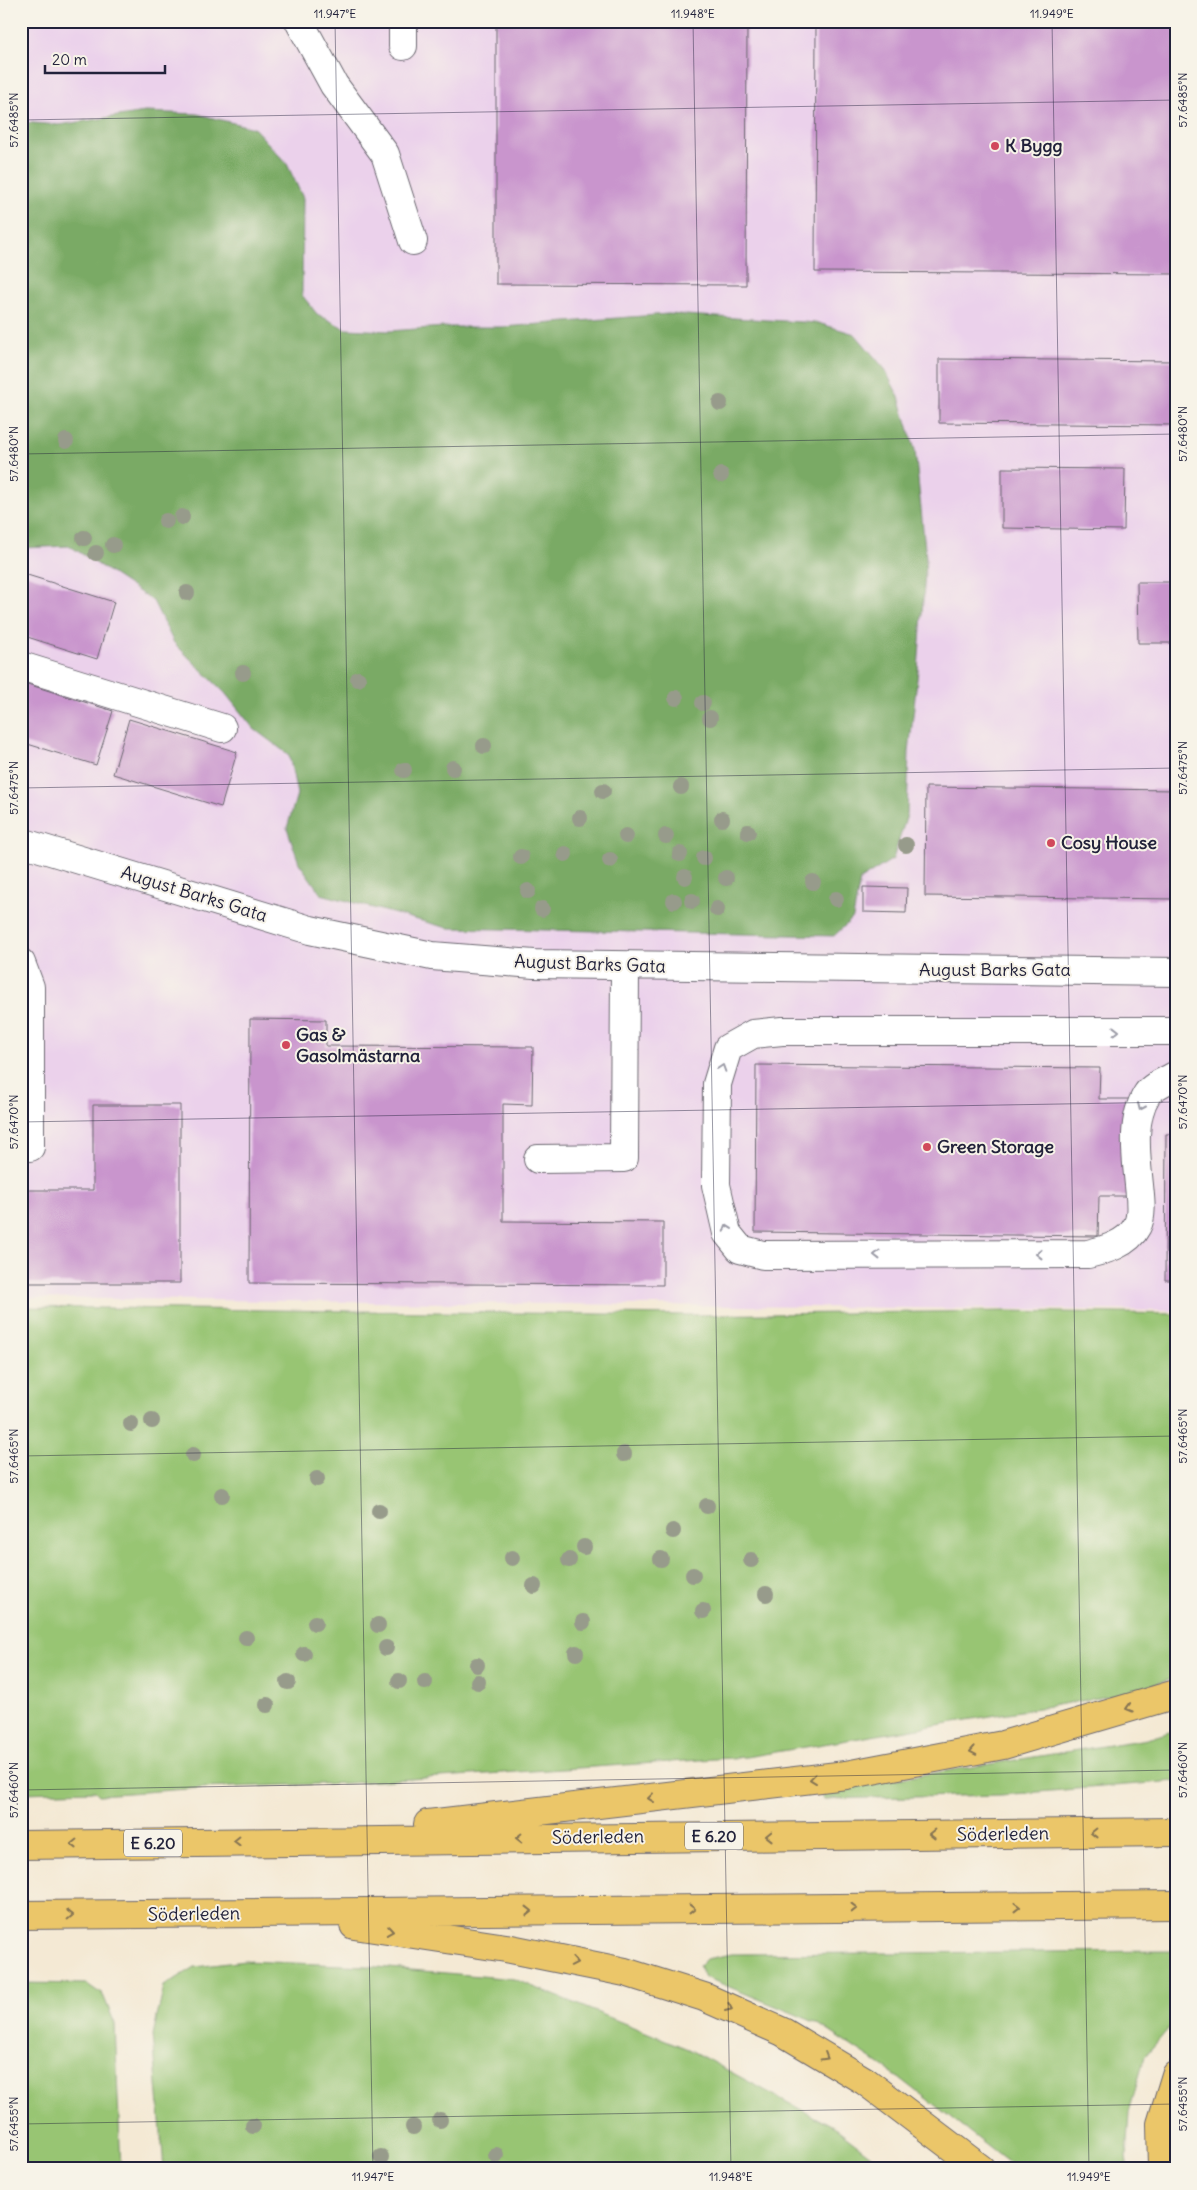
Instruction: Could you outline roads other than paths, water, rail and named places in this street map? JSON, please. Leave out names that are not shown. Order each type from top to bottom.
[{"type":"highway","points":[[286,1840],[846,1775],[1003,1745],[1176,1694]]},
{"type":"highway","name":"Söderleden","points":[[21,1845],[286,1840],[1176,1832]]},
{"type":"highway","name":"Söderleden","points":[[21,1915],[1176,1905]]},
{"type":"highway","points":[[272,1913],[506,1948],[625,1972],[704,1997],[783,2032],[865,2081],[981,2169]]},
{"type":"highway","points":[[1162,2169],[1161,2124],[1176,2075]]},
{"type":"street","points":[[299,21],[334,85],[385,154],[414,241]]},
{"type":"street","points":[[21,666],[222,728]]},
{"type":"street","name":"August Barks Gata","points":[[21,842],[310,930],[432,956],[534,964],[625,966],[1176,972]]},
{"type":"street","points":[[21,963],[30,987],[30,1147]]},
{"type":"street","points":[[538,1159],[624,1158],[625,966]]},
{"type":"street","points":[[1176,1031],[782,1031],[753,1034],[728,1048],[717,1084],[716,1185],[727,1233],[740,1248],[762,1256],[1088,1254],[1109,1249],[1123,1240],[1137,1226],[1141,1204],[1137,1116],[1148,1092],[1176,1076]]},
{"type":"place","name":"K Bygg","points":[[995,146]]},
{"type":"place","name":"Cosy House","points":[[1051,843]]},
{"type":"place","name":"Gas & Gasolmästarna","points":[[286,1045]]},
{"type":"place","name":"Green Storage","points":[[927,1147]]}]
